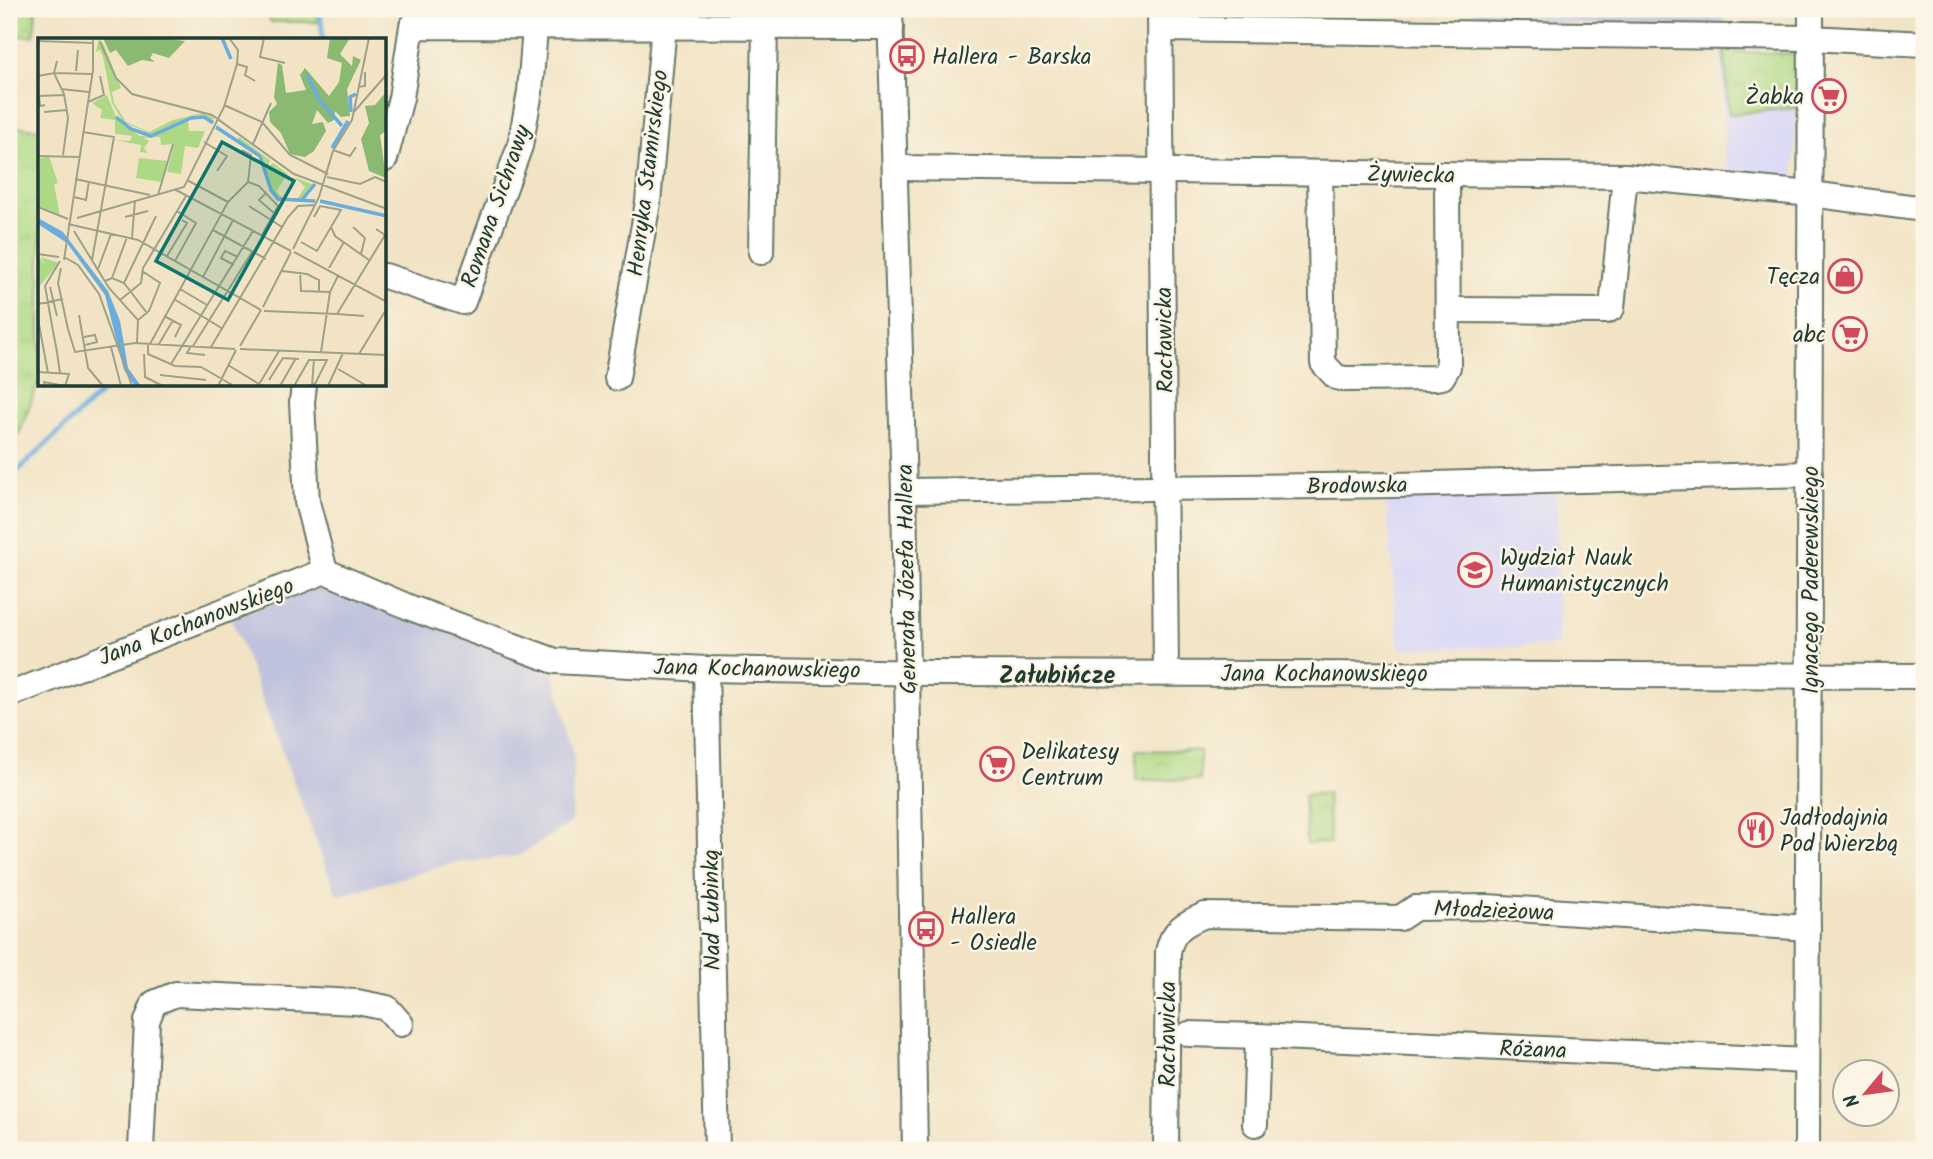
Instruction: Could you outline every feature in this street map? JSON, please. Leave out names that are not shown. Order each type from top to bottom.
[{"type":"street","name":"Ignacego Paderewskiego","points":[[1807,1150],[1811,9]]},
{"type":"street","points":[[387,151],[401,98],[412,26],[535,28],[663,18],[765,25],[890,18]]},
{"type":"street","name":"Henryka Stamirskiego","points":[[617,378],[648,202],[663,18]]},
{"type":"street","name":"Generała Józefa Hallera","points":[[890,18],[908,671],[915,1150]]},
{"type":"street","points":[[1161,19],[1811,38],[1924,44]]},
{"type":"street","name":"Racławicka","points":[[1161,19],[1166,672]]},
{"type":"street","points":[[761,252],[765,25]]},
{"type":"street","name":"Romana Sichrawy","points":[[387,277],[463,302],[520,146],[530,92],[535,28]]},
{"type":"street","name":"Żywiecka","points":[[895,168],[1625,176],[1811,194],[1924,209]]},
{"type":"street","points":[[1320,173],[1324,363],[1327,370],[1336,377],[1345,379],[1442,377],[1448,367],[1447,175]]},
{"type":"street","points":[[1448,310],[1607,311],[1612,308],[1625,176]]},
{"type":"street","points":[[304,387],[302,402],[307,502],[326,571]]},
{"type":"street","name":"Brodowska","points":[[904,491],[1396,485],[1810,474]]},
{"type":"street","name":"Jana Kochanowskiego","points":[[9,695],[326,571],[411,608],[555,661],[706,669],[1924,676]]},
{"type":"street","name":"Nad Łubinką","points":[[706,669],[717,1150]]},
{"type":"street","name":"Młodzieżowa","points":[[1184,924],[1205,915],[1400,918],[1415,908],[1487,907],[1808,928]]},
{"type":"street","name":"Racławicka","points":[[1166,1150],[1168,952],[1170,941],[1184,924]]},
{"type":"street","points":[[141,1150],[147,1021],[153,1003],[176,995],[357,1002],[387,1008],[401,1024]]},
{"type":"street","name":"Różana","points":[[1189,1034],[1807,1061]]},
{"type":"street","points":[[1255,1124],[1258,1036]]},
{"type":"shaded area","points":[[1474,9],[1724,9],[1725,31],[1473,19]]},
{"type":"shaded area","points":[[1721,49],[1798,53],[1794,178],[1726,170]]},
{"type":"shaded area","name":"Wydział Nauk Humanistycznych","points":[[1557,490],[1558,646],[1399,649],[1386,495]]},
{"type":"shaded area","points":[[329,584],[554,672],[574,757],[571,822],[518,856],[454,863],[337,896],[231,617]]},
{"type":"green space","points":[[9,9],[36,9],[34,36],[9,36]]},
{"type":"green space","points":[[263,9],[316,9],[318,22],[271,22]]},
{"type":"green space","points":[[1724,51],[1795,54],[1796,108],[1729,114]]},
{"type":"green space","points":[[9,126],[38,129],[38,383],[17,439],[9,447]]},
{"type":"green space","points":[[1137,750],[1200,751],[1200,780],[1136,780]]},
{"type":"green space","points":[[1327,793],[1330,843],[1307,844],[1304,795]]},
{"type":"waterway","points":[[320,9],[323,38]]},
{"type":"waterway","points":[[9,479],[107,387]]},
{"type":"place","name":"Hallera - Barska","points":[[907,56]]},
{"type":"place","name":"Żabka","points":[[1829,96]]},
{"type":"place","name":"Tęcza","points":[[1845,276]]},
{"type":"place","name":"abc","points":[[1850,334]]},
{"type":"place","name":"Wydział Nauk Humanistycznych","points":[[1475,570]]},
{"type":"place","name":"Delikatesy Centrum","points":[[997,764]]},
{"type":"place","name":"Jadłodajnia Pod Wierzbą","points":[[1756,830]]},
{"type":"place","name":"Hallera - Osiedle","points":[[926,929]]},
{"type":"district","name":"Załubińcze","points":[[1057,675]]}]
